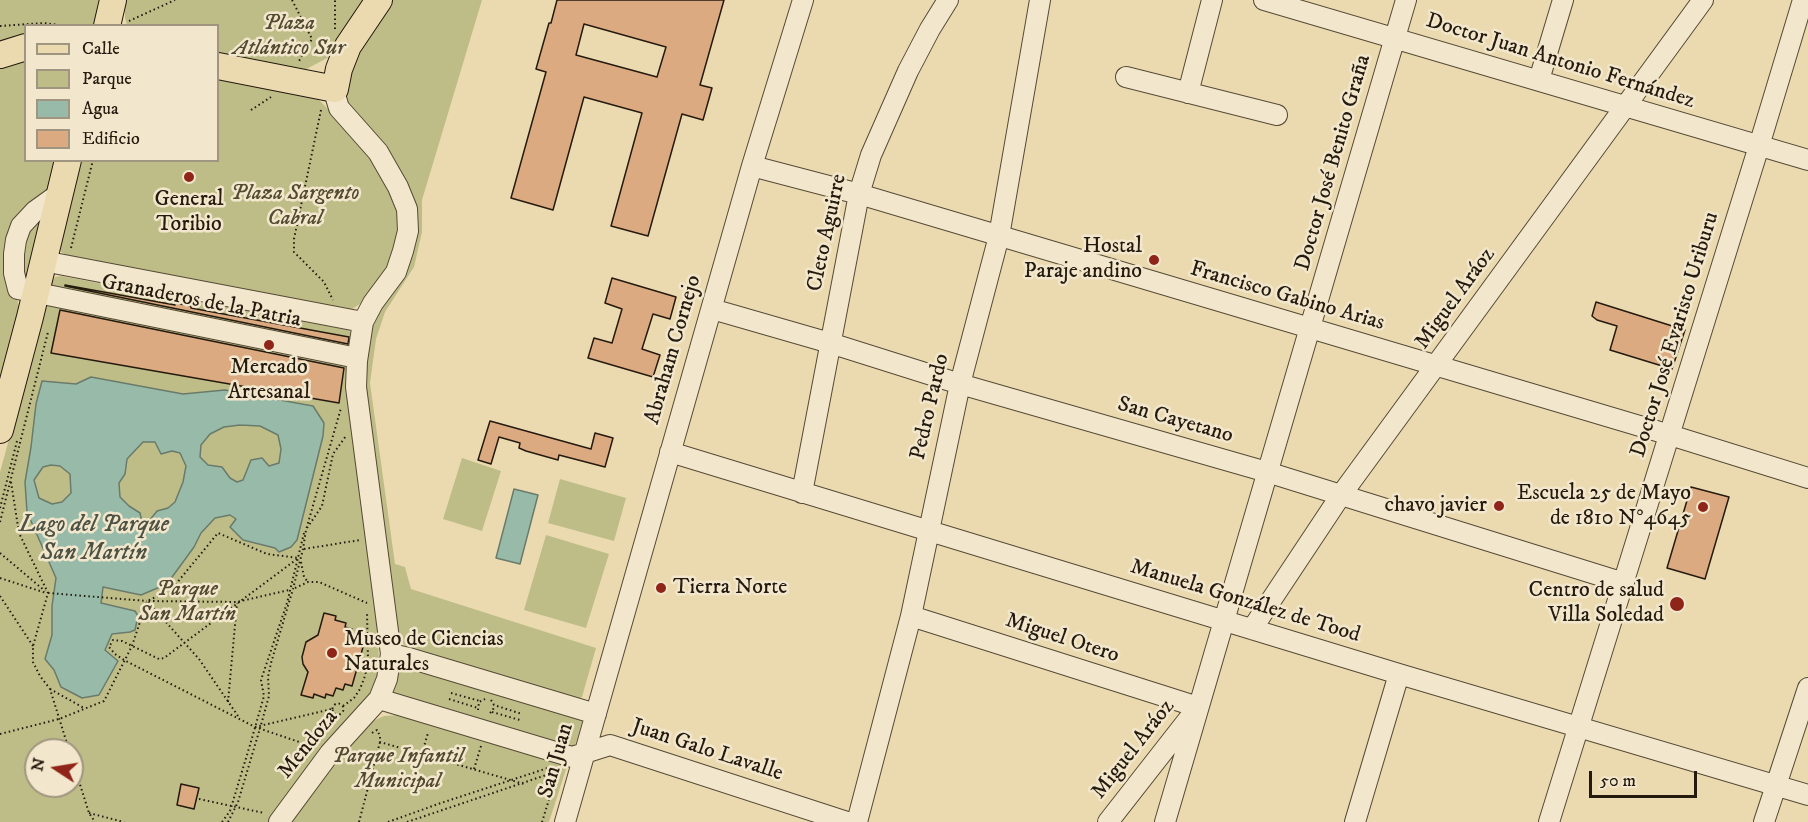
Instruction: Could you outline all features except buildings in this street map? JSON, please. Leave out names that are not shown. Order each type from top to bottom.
[{"type":"main road","points":[[107,24],[113,0]]},
{"type":"main road","points":[[219,66],[331,88],[348,46],[379,0]]},
{"type":"main road","points":[[0,56],[24,48]]},
{"type":"main road","points":[[0,430],[37,293],[55,264],[60,193],[68,162]]},
{"type":"street","name":"Abraham Cornejo","points":[[596,714],[752,166],[803,0]]},
{"type":"street","name":"Cleto Aguirre","points":[[802,492],[859,194],[871,155],[908,71],[948,0]]},
{"type":"street","name":"Pedro Pardo","points":[[857,822],[911,616],[960,384],[999,236],[1040,0]]},
{"type":"street","points":[[1188,93],[1212,0]]},
{"type":"street","name":"Doctor Juan Antonio Fernández","points":[[1264,0],[1808,160]]},
{"type":"street","name":"Doctor José Benito Graña","points":[[1165,822],[1406,0]]},
{"type":"street","points":[[1539,80],[1563,0]]},
{"type":"street","name":"Miguel Aráoz","points":[[1252,629],[1341,495],[1702,0]]},
{"type":"street","name":"Doctor José Evaristo Uriburu","points":[[1549,822],[1760,146],[1803,0]]},
{"type":"street","points":[[1126,77],[1277,115]]},
{"type":"street","points":[[331,88],[339,108],[378,152],[398,186],[407,209],[408,231],[396,272],[358,321],[356,387],[391,654],[387,679],[379,699],[433,716],[485,720],[578,755]]},
{"type":"street","name":"Francisco Gabino Arias","points":[[752,166],[859,194],[1437,365],[1808,478]]},
{"type":"street","points":[[37,293],[14,273],[16,240],[21,226],[35,211],[60,193]]},
{"type":"street","name":"Granaderos de la Patria","points":[[55,264],[358,321]]},
{"type":"street","name":"Granaderos de la Patria","points":[[37,293],[357,358]]},
{"type":"street","name":"San Cayetano","points":[[712,309],[960,384],[1267,472],[1624,583]]},
{"type":"street","name":"Manuela González de Tood","points":[[670,452],[1578,728],[1808,795]]},
{"type":"street","name":"Miguel Otero","points":[[911,616],[1198,708]]},
{"type":"street","points":[[391,654],[596,714]]},
{"type":"street","points":[[1355,822],[1399,674]]},
{"type":"street","points":[[1764,822],[1808,688]]},
{"type":"street","name":"Mendoza","points":[[280,820],[330,753],[379,699]]},
{"type":"street","name":"Miguel Aráoz","points":[[1108,822],[1198,708]]},
{"type":"street","name":"San Juan","points":[[565,822],[578,755],[596,714]]},
{"type":"street","name":"Juan Galo Lavalle","points":[[578,755],[610,745],[847,822]]},
{"type":"path","points":[[126,24],[130,19],[175,0]]},
{"type":"path","points":[[292,0],[312,39],[296,66]]},
{"type":"path","points":[[335,0],[335,33]]},
{"type":"path","points":[[0,26],[24,24]]},
{"type":"path","points":[[26,24],[48,24]]},
{"type":"path","points":[[331,88],[294,239],[294,252],[324,282],[334,304],[347,307],[358,321]]},
{"type":"path","points":[[55,264],[92,162]]},
{"type":"path","points":[[0,522],[11,478],[37,293]]},
{"type":"path","points":[[0,508],[44,331]]},
{"type":"path","points":[[228,822],[261,727],[269,696],[268,677],[271,663],[342,400]]},
{"type":"path","points":[[340,413],[344,424]]},
{"type":"path","points":[[308,582],[304,577],[300,558],[303,535],[322,506],[333,454],[347,434],[348,446]]},
{"type":"path","points":[[10,470],[19,533],[48,593],[33,646],[33,662],[50,689],[65,738]]},
{"type":"path","points":[[0,734],[59,719],[104,701],[132,645],[147,601],[171,590],[218,533],[267,554],[300,558]]},
{"type":"path","points":[[303,549],[360,540]]},
{"type":"path","points":[[0,553],[48,593]]},
{"type":"path","points":[[300,558],[237,602],[164,658],[159,659],[122,640],[113,640],[109,647],[124,660],[239,719],[330,753]]},
{"type":"path","points":[[0,578],[53,594],[147,601],[237,602],[292,589],[308,582],[319,582],[367,603],[368,661],[366,674],[360,689],[354,698],[343,706],[343,711],[340,714],[332,710],[261,727]]},
{"type":"path","points":[[222,822],[233,807],[264,696],[261,680],[292,589]]},
{"type":"path","points":[[0,596],[33,646]]},
{"type":"path","points":[[147,601],[199,659],[239,719]]},
{"type":"path","points":[[228,702],[237,602]]},
{"type":"path","points":[[50,689],[85,709]]},
{"type":"path","points":[[485,720],[478,708],[449,699],[451,693],[480,701],[488,699],[494,705],[522,714],[520,720],[492,712]]},
{"type":"path","points":[[478,708],[480,701]]},
{"type":"path","points":[[332,710],[336,703],[343,706]]},
{"type":"path","points":[[474,769],[485,720],[492,712],[494,705]]},
{"type":"path","points":[[421,754],[433,716]]},
{"type":"path","points":[[359,822],[381,736],[377,730],[368,736]]},
{"type":"path","points":[[380,742],[524,784]]},
{"type":"path","points":[[388,822],[568,761],[578,755]]},
{"type":"path","points":[[407,822],[558,771],[542,822]]},
{"type":"path","points":[[84,797],[89,813],[95,822]]},
{"type":"path","points":[[199,799],[280,820]]},
{"type":"path","points":[[89,813],[124,822]]},
{"type":"green space","points":[[0,0],[101,0],[95,24],[24,24],[24,34],[0,43]]},
{"type":"green space","name":"Plaza Atlántico Sur","points":[[125,0],[371,0],[333,55],[295,75],[219,60],[219,24],[127,24]]},
{"type":"green space","points":[[387,0],[482,0],[422,200],[422,232],[414,267],[385,312],[376,339],[370,383],[395,564],[405,567],[411,589],[596,648],[582,697],[577,700],[414,650],[404,645],[400,637],[387,573],[362,378],[372,321],[402,275],[405,180],[386,146],[345,105],[345,73]]},
{"type":"green space","points":[[24,58],[24,162],[55,162],[49,190],[25,213],[17,296],[19,311],[0,383],[0,69]]},
{"type":"green space","name":"Plaza Sargento Cabral","points":[[219,73],[311,92],[352,133],[378,167],[399,208],[400,238],[389,267],[363,302],[349,311],[68,256],[61,252],[59,243],[81,162],[219,162]]},
{"type":"green space","points":[[43,213],[25,286],[17,265],[22,231]]},
{"type":"green space","name":"Parque San Martín","points":[[61,276],[348,330],[353,334],[377,610],[379,663],[377,681],[372,693],[270,822],[0,822],[0,472],[55,277]]},
{"type":"green space","points":[[462,458],[501,471],[482,531],[443,519]]},
{"type":"green space","points":[[560,479],[626,498],[614,541],[548,523]]},
{"type":"green space","points":[[546,535],[609,554],[586,628],[524,610]]},
{"type":"green space","points":[[401,666],[583,719],[574,749],[392,695]]},
{"type":"green space","name":"Parque Infantil Municipal","points":[[400,715],[567,766],[549,822],[287,822],[335,756],[371,722],[384,716]]},
{"type":"water","name":"Lago del Parque San Martín","points":[[91,377],[183,394],[225,390],[313,406],[324,423],[323,436],[297,540],[291,547],[279,552],[275,548],[243,540],[230,527],[236,519],[230,515],[215,518],[201,533],[194,547],[167,584],[141,595],[103,587],[101,603],[135,611],[138,616],[135,630],[112,634],[105,650],[118,661],[99,695],[82,698],[61,687],[54,670],[45,659],[52,635],[52,606],[56,578],[27,512],[25,482],[36,404],[42,381],[76,384]],"holes":[[[260,426],[278,435],[281,449],[279,463],[269,466],[262,458],[251,460],[243,480],[237,482],[230,478],[222,467],[208,465],[200,457],[201,445],[210,434],[224,427]],[[143,442],[155,442],[161,454],[172,451],[180,453],[186,466],[183,482],[175,502],[168,508],[157,511],[145,526],[140,513],[120,497],[119,483],[125,474],[127,459]],[[60,466],[70,474],[71,493],[62,502],[52,504],[39,498],[34,480],[43,467]]]},
{"type":"water","points":[[514,489],[538,495],[520,564],[496,558]]},
{"type":"place","name":"General Toribio","points":[[189,177]]},
{"type":"place","name":"Hostal Paraje andino","points":[[1154,260]]},
{"type":"place","name":"Mercado Artesanal","points":[[269,345]]},
{"type":"place","name":"chavo javier","points":[[1499,506]]},
{"type":"place","name":"Escuela 25 de Mayo de 1810 N°4645","points":[[1703,507]]},
{"type":"place","name":"Tierra Norte","points":[[661,588]]},
{"type":"place","name":"Centro de salud Villa Soledad","points":[[1677,604]]},
{"type":"place","name":"Museo de Ciencias Naturales","points":[[332,653]]}]
